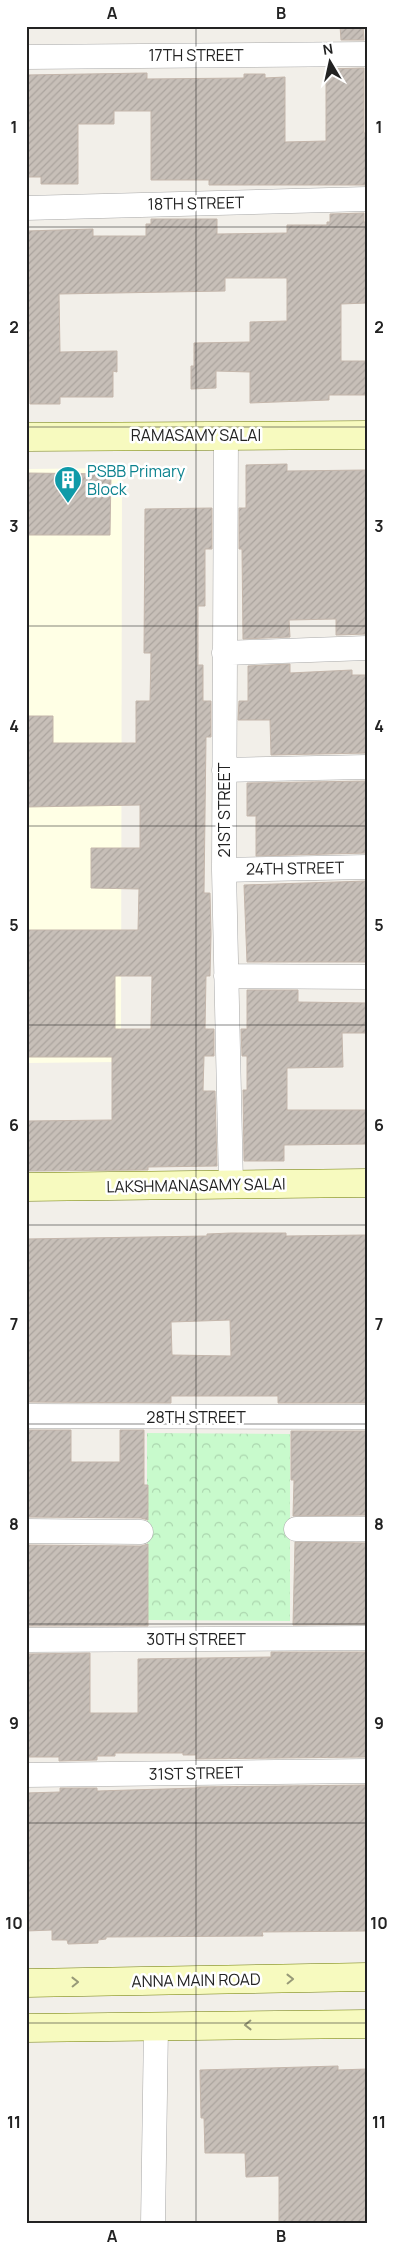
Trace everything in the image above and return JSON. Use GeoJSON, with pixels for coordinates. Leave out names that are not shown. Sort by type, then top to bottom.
{"type":"FeatureCollection","features":[{"type":"Feature","properties":{"kind":"street","name":"17TH STREET"},"geometry":{"type":"LineString","coordinates":[[26,57],[367,54]]}},
{"type":"Feature","properties":{"kind":"street","name":"18TH STREET"},"geometry":{"type":"LineString","coordinates":[[26,208],[367,199]]}},
{"type":"Feature","properties":{"kind":"street","name":"21ST STREET"},"geometry":{"type":"LineString","coordinates":[[226,435],[224,870],[232,1184]]}},
{"type":"Feature","properties":{"kind":"street","name":"RAMASAMY SALAI"},"geometry":{"type":"LineString","coordinates":[[26,437],[367,435]]}},
{"type":"Feature","properties":{"kind":"street"},"geometry":{"type":"LineString","coordinates":[[224,653],[367,648]]}},
{"type":"Feature","properties":{"kind":"street"},"geometry":{"type":"LineString","coordinates":[[224,770],[367,767]]}},
{"type":"Feature","properties":{"kind":"street","name":"24TH STREET"},"geometry":{"type":"LineString","coordinates":[[224,870],[367,867]]}},
{"type":"Feature","properties":{"kind":"street"},"geometry":{"type":"LineString","coordinates":[[226,976],[367,977]]}},
{"type":"Feature","properties":{"kind":"street","name":"LAKSHMANASAMY SALAI"},"geometry":{"type":"LineString","coordinates":[[26,1187],[367,1183]]}},
{"type":"Feature","properties":{"kind":"street","name":"28TH STREET"},"geometry":{"type":"LineString","coordinates":[[26,1416],[367,1418]]}},
{"type":"Feature","properties":{"kind":"street"},"geometry":{"type":"LineString","coordinates":[[296,1529],[367,1529]]}},
{"type":"Feature","properties":{"kind":"street"},"geometry":{"type":"LineString","coordinates":[[26,1531],[141,1532]]}},
{"type":"Feature","properties":{"kind":"street","name":"30TH STREET"},"geometry":{"type":"LineString","coordinates":[[26,1640],[367,1638]]}},
{"type":"Feature","properties":{"kind":"street","name":"31ST STREET"},"geometry":{"type":"LineString","coordinates":[[26,1774],[367,1771]]}},
{"type":"Feature","properties":{"kind":"street","name":"ANNA MAIN ROAD"},"geometry":{"type":"LineString","coordinates":[[26,1983],[367,1977]]}},
{"type":"Feature","properties":{"kind":"street"},"geometry":{"type":"LineString","coordinates":[[26,2028],[367,2024]]}},
{"type":"Feature","properties":{"kind":"street"},"geometry":{"type":"LineString","coordinates":[[153,2224],[156,2027]]}},
{"type":"Feature","properties":{"kind":"shaded area"},"geometry":{"type":"Polygon","coordinates":[[[122,468],[121,1062],[26,1063],[26,469],[122,468]]]}},
{"type":"Feature","properties":{"kind":"green space"},"geometry":{"type":"Polygon","coordinates":[[[147,1433],[290,1434],[290,1621],[147,1620],[147,1433]]]}},
{"type":"Feature","properties":{"kind":"building"},"geometry":{"type":"Polygon","coordinates":[[[340,26],[363,26],[364,40],[341,40],[340,26]]]}},
{"type":"Feature","properties":{"kind":"building"},"geometry":{"type":"Polygon","coordinates":[[[364,68],[364,133],[367,133],[367,183],[365,185],[209,185],[209,180],[151,180],[151,111],[114,111],[114,124],[78,124],[78,184],[41,184],[41,177],[26,177],[26,75],[147,73],[147,79],[244,78],[244,74],[265,74],[265,78],[285,77],[285,142],[326,141],[326,69],[364,68]]]}},
{"type":"Feature","properties":{"kind":"building"},"geometry":{"type":"Polygon","coordinates":[[[364,213],[364,222],[367,222],[367,303],[341,304],[341,361],[367,361],[367,395],[329,395],[329,400],[250,403],[250,372],[216,371],[216,388],[191,389],[194,343],[250,342],[250,322],[287,321],[287,278],[225,278],[225,291],[59,294],[60,352],[117,351],[117,372],[113,371],[113,397],[60,397],[60,404],[30,404],[26,231],[93,229],[93,236],[146,236],[146,224],[151,224],[151,219],[217,219],[217,234],[287,233],[287,225],[327,225],[327,222],[330,222],[330,214],[364,213]]]}},
{"type":"Feature","properties":{"kind":"building"},"geometry":{"type":"Polygon","coordinates":[[[287,464],[287,471],[367,470],[367,634],[336,635],[336,619],[289,620],[290,637],[243,639],[242,549],[239,549],[239,508],[246,508],[246,465],[287,464]]]}},
{"type":"Feature","properties":{"kind":"building","name":"PSBB Primary Block"},"geometry":{"type":"Polygon","coordinates":[[[26,473],[111,474],[110,535],[26,535],[26,473]]]}},
{"type":"Feature","properties":{"kind":"building"},"geometry":{"type":"Polygon","coordinates":[[[212,508],[212,549],[205,549],[205,606],[198,606],[198,665],[203,665],[203,701],[211,701],[211,737],[206,737],[204,893],[210,893],[211,934],[210,976],[206,976],[205,1029],[214,1029],[214,1056],[204,1056],[203,1091],[215,1091],[217,1166],[148,1167],[148,1170],[26,1171],[26,1121],[112,1120],[112,1057],[26,1057],[26,930],[138,930],[139,889],[91,888],[91,848],[140,848],[140,805],[26,807],[26,716],[53,716],[53,743],[136,743],[136,701],[150,701],[151,653],[144,653],[145,509],[212,508]],[[115,976],[115,1029],[151,1029],[152,976],[115,976]]]}},
{"type":"Feature","properties":{"kind":"building"},"geometry":{"type":"Polygon","coordinates":[[[290,664],[290,673],[352,670],[352,675],[367,675],[367,753],[271,755],[270,720],[238,720],[239,701],[248,701],[248,666],[290,664]]]}},
{"type":"Feature","properties":{"kind":"building"},"geometry":{"type":"Polygon","coordinates":[[[367,781],[367,853],[256,856],[256,816],[247,816],[247,783],[367,781]]]}},
{"type":"Feature","properties":{"kind":"building"},"geometry":{"type":"Polygon","coordinates":[[[367,881],[367,962],[247,962],[244,885],[367,881]]]}},
{"type":"Feature","properties":{"kind":"building"},"geometry":{"type":"Polygon","coordinates":[[[247,990],[298,990],[298,1002],[367,1003],[367,1033],[342,1033],[343,1067],[287,1068],[287,1110],[367,1110],[367,1144],[284,1145],[284,1161],[244,1161],[243,1090],[247,1090],[247,1056],[242,1056],[241,1029],[247,1029],[247,990]]]}},
{"type":"Feature","properties":{"kind":"building"},"geometry":{"type":"Polygon","coordinates":[[[286,1233],[286,1236],[367,1235],[367,1403],[278,1403],[278,1396],[171,1396],[171,1403],[26,1402],[26,1239],[207,1236],[207,1234],[286,1233]],[[230,1320],[171,1322],[172,1355],[231,1356],[230,1320]]]}},
{"type":"Feature","properties":{"kind":"building"},"geometry":{"type":"Polygon","coordinates":[[[26,1430],[71,1430],[71,1462],[120,1462],[120,1430],[144,1430],[144,1485],[148,1485],[148,1520],[141,1518],[26,1517],[26,1430]]]}},
{"type":"Feature","properties":{"kind":"building"},"geometry":{"type":"Polygon","coordinates":[[[291,1431],[367,1431],[367,1515],[293,1516],[294,1480],[291,1480],[291,1431]]]}},
{"type":"Feature","properties":{"kind":"building"},"geometry":{"type":"Polygon","coordinates":[[[295,1542],[367,1543],[367,1624],[293,1625],[295,1542]]]}},
{"type":"Feature","properties":{"kind":"building"},"geometry":{"type":"Polygon","coordinates":[[[148,1544],[148,1626],[27,1626],[26,1545],[141,1546],[148,1544]]]}},
{"type":"Feature","properties":{"kind":"building"},"geometry":{"type":"Polygon","coordinates":[[[271,1652],[367,1652],[366,1757],[196,1759],[196,1755],[183,1755],[183,1753],[115,1753],[115,1756],[97,1756],[97,1760],[59,1761],[59,1757],[26,1757],[27,1654],[90,1653],[90,1713],[138,1713],[138,1659],[271,1657],[271,1652]]]}},
{"type":"Feature","properties":{"kind":"building"},"geometry":{"type":"Polygon","coordinates":[[[367,1785],[367,1931],[262,1932],[263,1936],[106,1937],[106,1939],[98,1940],[98,1943],[68,1944],[67,1940],[52,1940],[52,1930],[26,1931],[26,1793],[60,1792],[60,1788],[97,1788],[97,1791],[197,1787],[367,1785]]]}},
{"type":"Feature","properties":{"kind":"building"},"geometry":{"type":"Polygon","coordinates":[[[338,2066],[338,2070],[367,2069],[367,2224],[279,2224],[279,2176],[246,2177],[245,2153],[205,2153],[204,2118],[201,2118],[200,2070],[338,2066]]]}},
{"type":"Feature","properties":{"kind":"place","name":"PSBB Primary Block"},"geometry":{"type":"Point","coordinates":[68,504]}}]}
